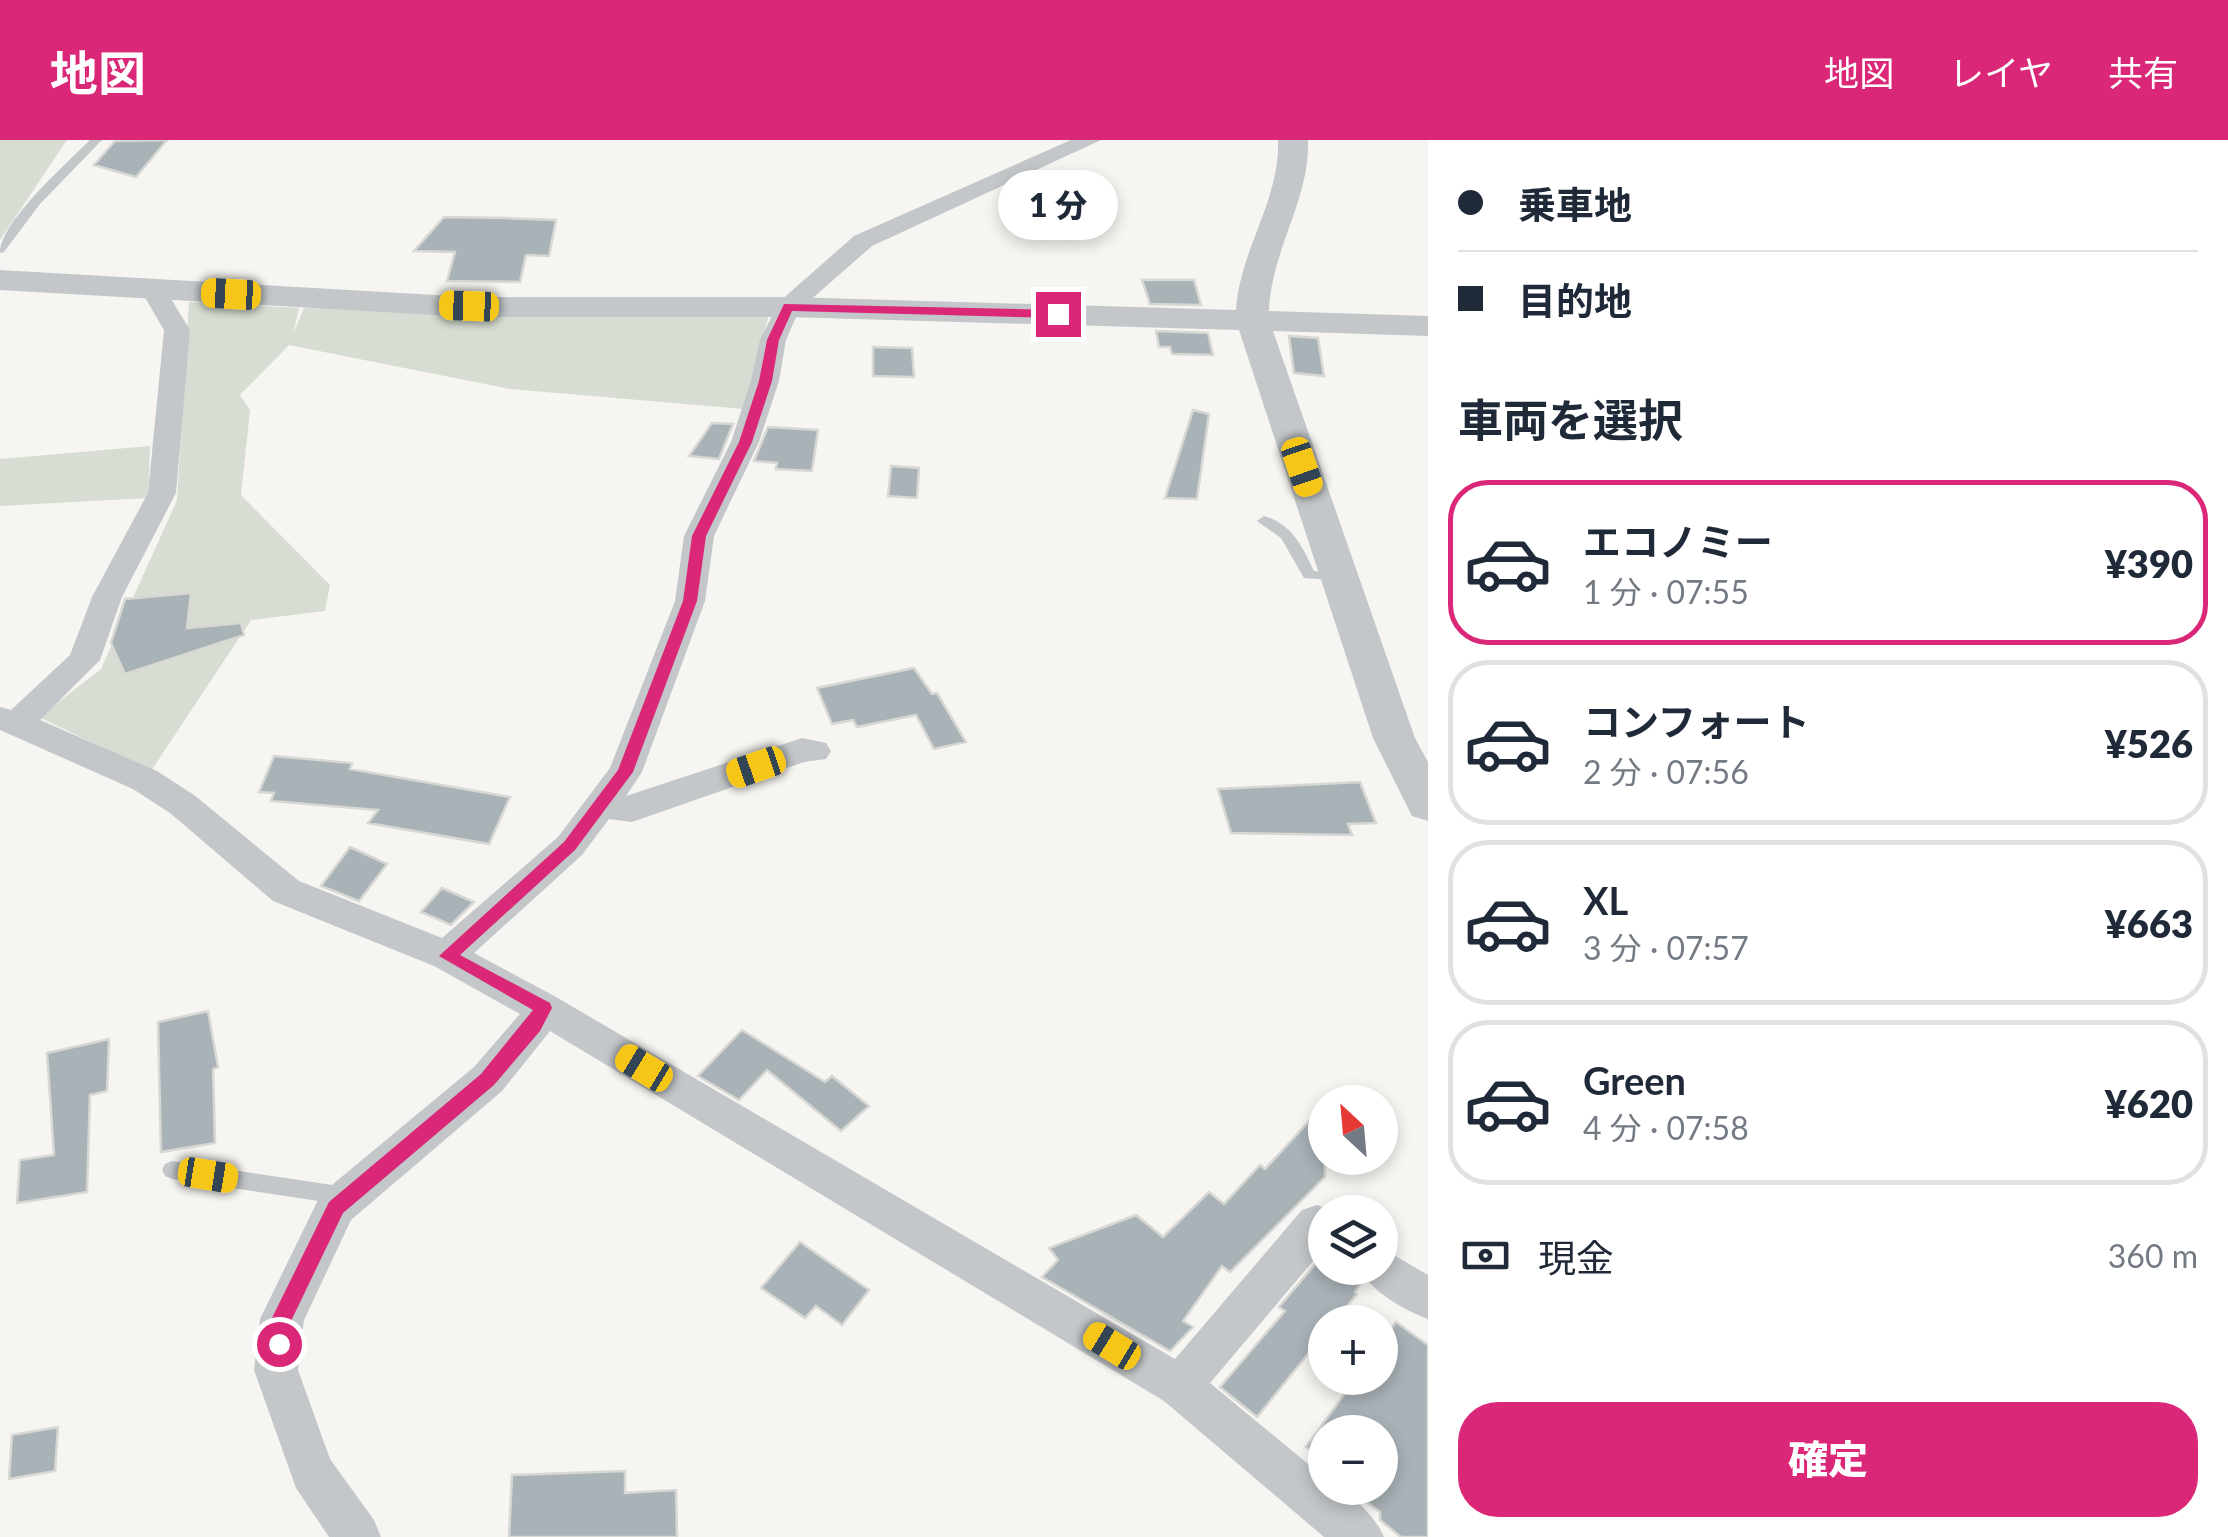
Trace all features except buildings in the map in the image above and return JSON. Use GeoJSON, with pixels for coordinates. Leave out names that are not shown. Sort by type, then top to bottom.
{"type":"FeatureCollection","features":[{"type":"Feature","properties":{"kind":"street"},"geometry":{"type":"LineString","coordinates":[[448,956],[570,846],[625,772],[690,601],[699,536],[745,442],[765,381],[773,340],[788,307],[863,240],[1090,140]]}},
{"type":"Feature","properties":{"kind":"street"},"geometry":{"type":"LineString","coordinates":[[1293,140],[1296,166],[1287,201],[1257,269],[1252,319],[1394,738],[1428,805]]}},
{"type":"Feature","properties":{"kind":"street"},"geometry":{"type":"LineString","coordinates":[[0,280],[469,306],[788,307],[1428,326]]}},
{"type":"Feature","properties":{"kind":"street"},"geometry":{"type":"LineString","coordinates":[[152,289],[177,330],[162,492],[142,537],[106,596],[84,660],[9,720],[157,788],[182,804],[286,891],[448,956],[544,1008],[1180,1386],[1360,1537]]}},
{"type":"Feature","properties":{"kind":"street"},"geometry":{"type":"LineString","coordinates":[[600,805],[632,809],[802,750],[814,751]]}},
{"type":"Feature","properties":{"kind":"street"},"geometry":{"type":"LineString","coordinates":[[357,1537],[312,1472],[276,1370],[282,1318],[336,1208],[488,1079],[534,1026],[544,1008]]}},
{"type":"Feature","properties":{"kind":"street"},"geometry":{"type":"LineString","coordinates":[[1180,1386],[1308,1235]]}},
{"type":"Feature","properties":{"kind":"street"},"geometry":{"type":"LineString","coordinates":[[1398,1278],[1428,1299]]}},
{"type":"Feature","properties":{"kind":"lane"},"geometry":{"type":"LineString","coordinates":[[0,250],[36,201],[96,140]]}},
{"type":"Feature","properties":{"kind":"lane"},"geometry":{"type":"LineString","coordinates":[[1264,521],[1275,523],[1290,538],[1309,575],[1340,578]]}},
{"type":"Feature","properties":{"kind":"lane"},"geometry":{"type":"LineString","coordinates":[[172,1170],[349,1197]]}},
{"type":"Feature","properties":{"kind":"shaded area"},"geometry":{"type":"Polygon","coordinates":[[[0,140],[67,140],[0,240],[0,140]]]}},
{"type":"Feature","properties":{"kind":"shaded area"},"geometry":{"type":"Polygon","coordinates":[[[189,302],[299,308],[293,334],[304,308],[770,311],[744,409],[510,389],[289,345],[240,395],[250,410],[241,495],[330,585],[325,611],[251,620],[151,771],[39,717],[101,669],[177,500],[189,302]]]}},
{"type":"Feature","properties":{"kind":"shaded area"},"geometry":{"type":"Polygon","coordinates":[[[150,446],[148,498],[0,506],[0,459],[150,446]]]}},
{"type":"Feature","properties":{"kind":"route"},"geometry":{"type":"LineString","coordinates":[[279,1344],[282,1318],[336,1208],[488,1079],[534,1026],[544,1008],[448,956],[570,846],[625,772],[690,601],[699,536],[745,442],[765,381],[773,340],[788,307],[1058,314]]}}]}
